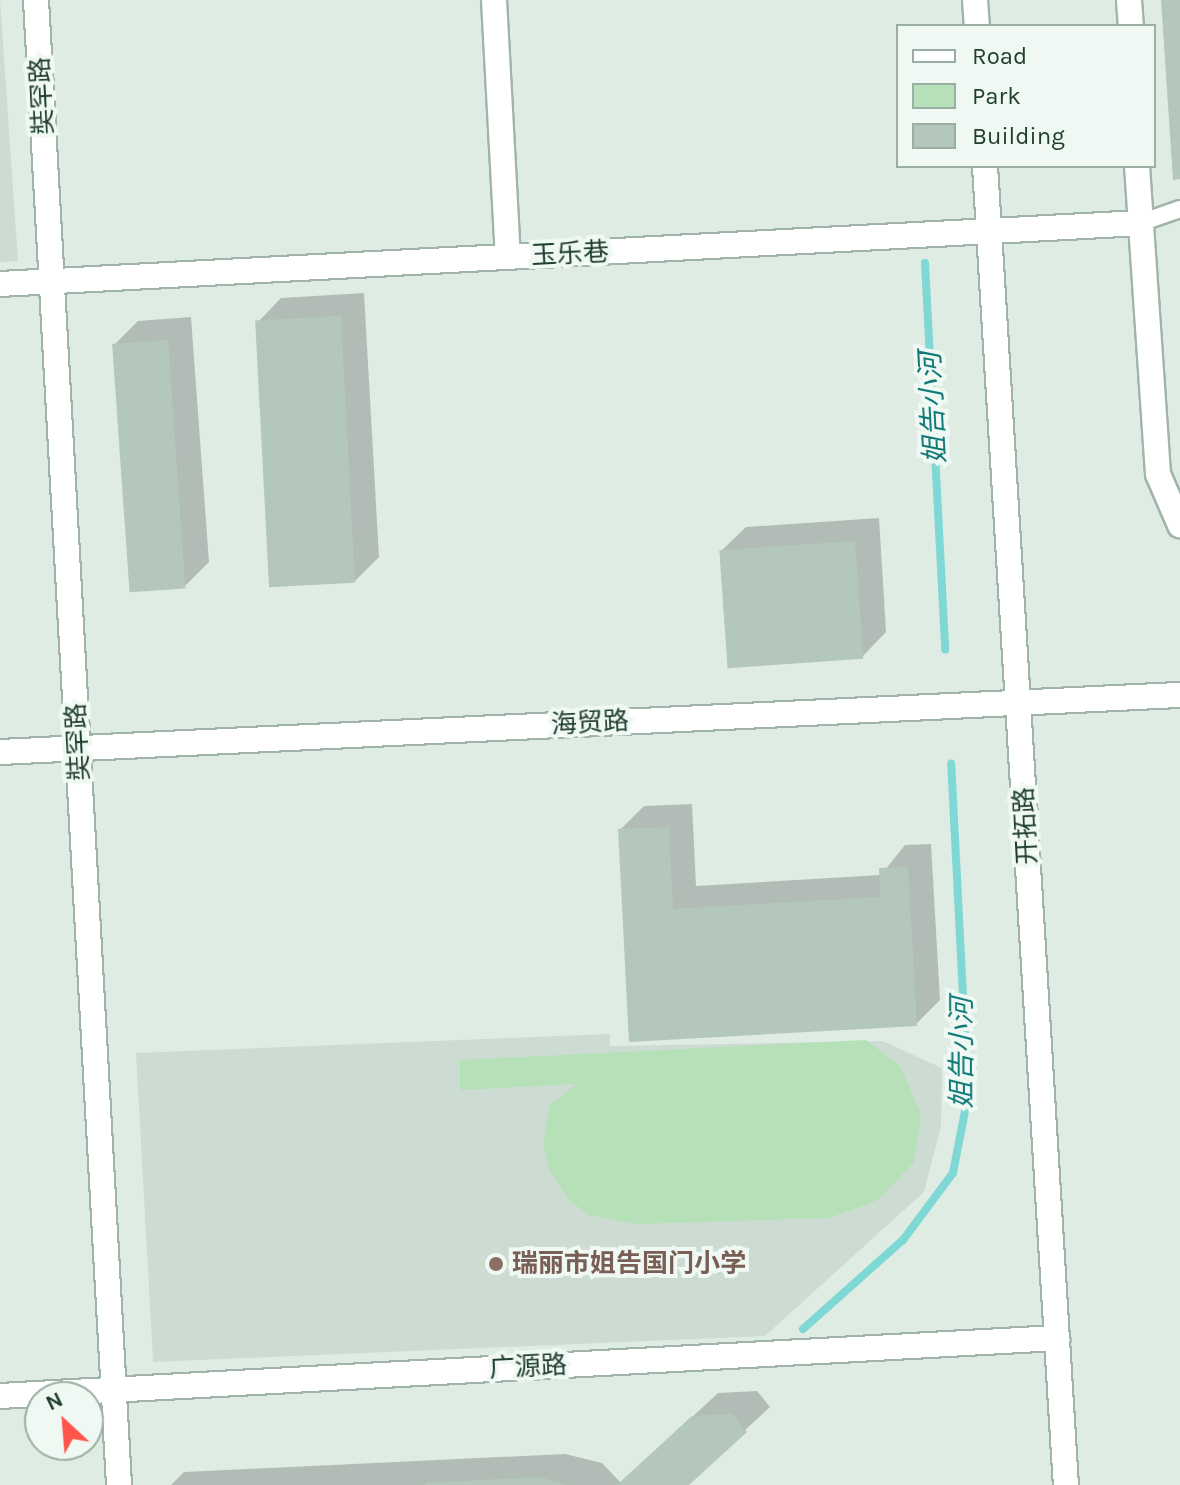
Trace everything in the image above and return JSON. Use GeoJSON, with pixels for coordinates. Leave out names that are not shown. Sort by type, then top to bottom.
{"type":"FeatureCollection","features":[{"type":"Feature","properties":{"kind":"street","name":"奘罕路"},"geometry":{"type":"LineString","coordinates":[[36,0],[119,1485]]}},
{"type":"Feature","properties":{"kind":"street"},"geometry":{"type":"LineString","coordinates":[[494,0],[508,257]]}},
{"type":"Feature","properties":{"kind":"street"},"geometry":{"type":"LineString","coordinates":[[975,0],[977,24]]}},
{"type":"Feature","properties":{"kind":"street"},"geometry":{"type":"LineString","coordinates":[[1129,0],[1131,24]]}},
{"type":"Feature","properties":{"kind":"street","name":"开拓路"},"geometry":{"type":"LineString","coordinates":[[985,168],[1066,1485]]}},
{"type":"Feature","properties":{"kind":"street"},"geometry":{"type":"LineString","coordinates":[[1137,168],[1158,474],[1180,525]]}},
{"type":"Feature","properties":{"kind":"street","name":"玉乐巷"},"geometry":{"type":"LineString","coordinates":[[0,284],[1140,223]]}},
{"type":"Feature","properties":{"kind":"street","name":"海贸路"},"geometry":{"type":"LineString","coordinates":[[0,752],[1180,695]]}},
{"type":"Feature","properties":{"kind":"street","name":"广源路"},"geometry":{"type":"LineString","coordinates":[[0,1396],[1057,1338]]}},
{"type":"Feature","properties":{"kind":"lane"},"geometry":{"type":"LineString","coordinates":[[1140,223],[1180,209]]}},
{"type":"Feature","properties":{"kind":"shaded area"},"geometry":{"type":"Polygon","coordinates":[[[0,0],[18,261],[0,262],[0,0]]]}},
{"type":"Feature","properties":{"kind":"shaded area","name":"瑞丽市姐告国门小学"},"geometry":{"type":"Polygon","coordinates":[[[610,1034],[610,1046],[883,1041],[942,1068],[941,1126],[924,1192],[765,1336],[153,1362],[136,1053],[610,1034]]]}},
{"type":"Feature","properties":{"kind":"green space"},"geometry":{"type":"Polygon","coordinates":[[[866,1040],[901,1067],[921,1115],[914,1162],[878,1200],[829,1218],[637,1224],[589,1215],[569,1200],[550,1171],[543,1145],[549,1106],[576,1084],[460,1090],[460,1060],[866,1040]]]}},
{"type":"Feature","properties":{"kind":"building"},"geometry":{"type":"Polygon","coordinates":[[[1161,0],[1180,0],[1180,179],[1173,180],[1161,0]]]}},
{"type":"Feature","properties":{"kind":"building"},"geometry":{"type":"Polygon","coordinates":[[[341,316],[355,583],[269,587],[255,321],[341,316]]]}},
{"type":"Feature","properties":{"kind":"building"},"geometry":{"type":"Polygon","coordinates":[[[168,340],[185,588],[130,592],[112,344],[168,340]]]}},
{"type":"Feature","properties":{"kind":"building"},"geometry":{"type":"Polygon","coordinates":[[[855,541],[863,659],[728,668],[719,550],[855,541]]]}},
{"type":"Feature","properties":{"kind":"building"},"geometry":{"type":"Polygon","coordinates":[[[669,827],[673,909],[880,897],[879,868],[908,867],[917,1026],[629,1042],[618,829],[669,827]]]}},
{"type":"Feature","properties":{"kind":"building"},"geometry":{"type":"Polygon","coordinates":[[[732,1414],[747,1432],[689,1485],[617,1485],[692,1416],[732,1414]]]}},
{"type":"Feature","properties":{"kind":"building"},"geometry":{"type":"Polygon","coordinates":[[[540,1477],[567,1485],[425,1485],[425,1483],[540,1477]]]}},
{"type":"Feature","properties":{"kind":"waterway","name":"姐告小河"},"geometry":{"type":"LineString","coordinates":[[925,263],[945,649]]}},
{"type":"Feature","properties":{"kind":"waterway","name":"姐告小河"},"geometry":{"type":"LineString","coordinates":[[803,1329],[903,1240],[953,1173],[968,1095],[951,763]]}},
{"type":"Feature","properties":{"kind":"place","name":"瑞丽市姐告国门小学"},"geometry":{"type":"Point","coordinates":[496,1264]}}]}
